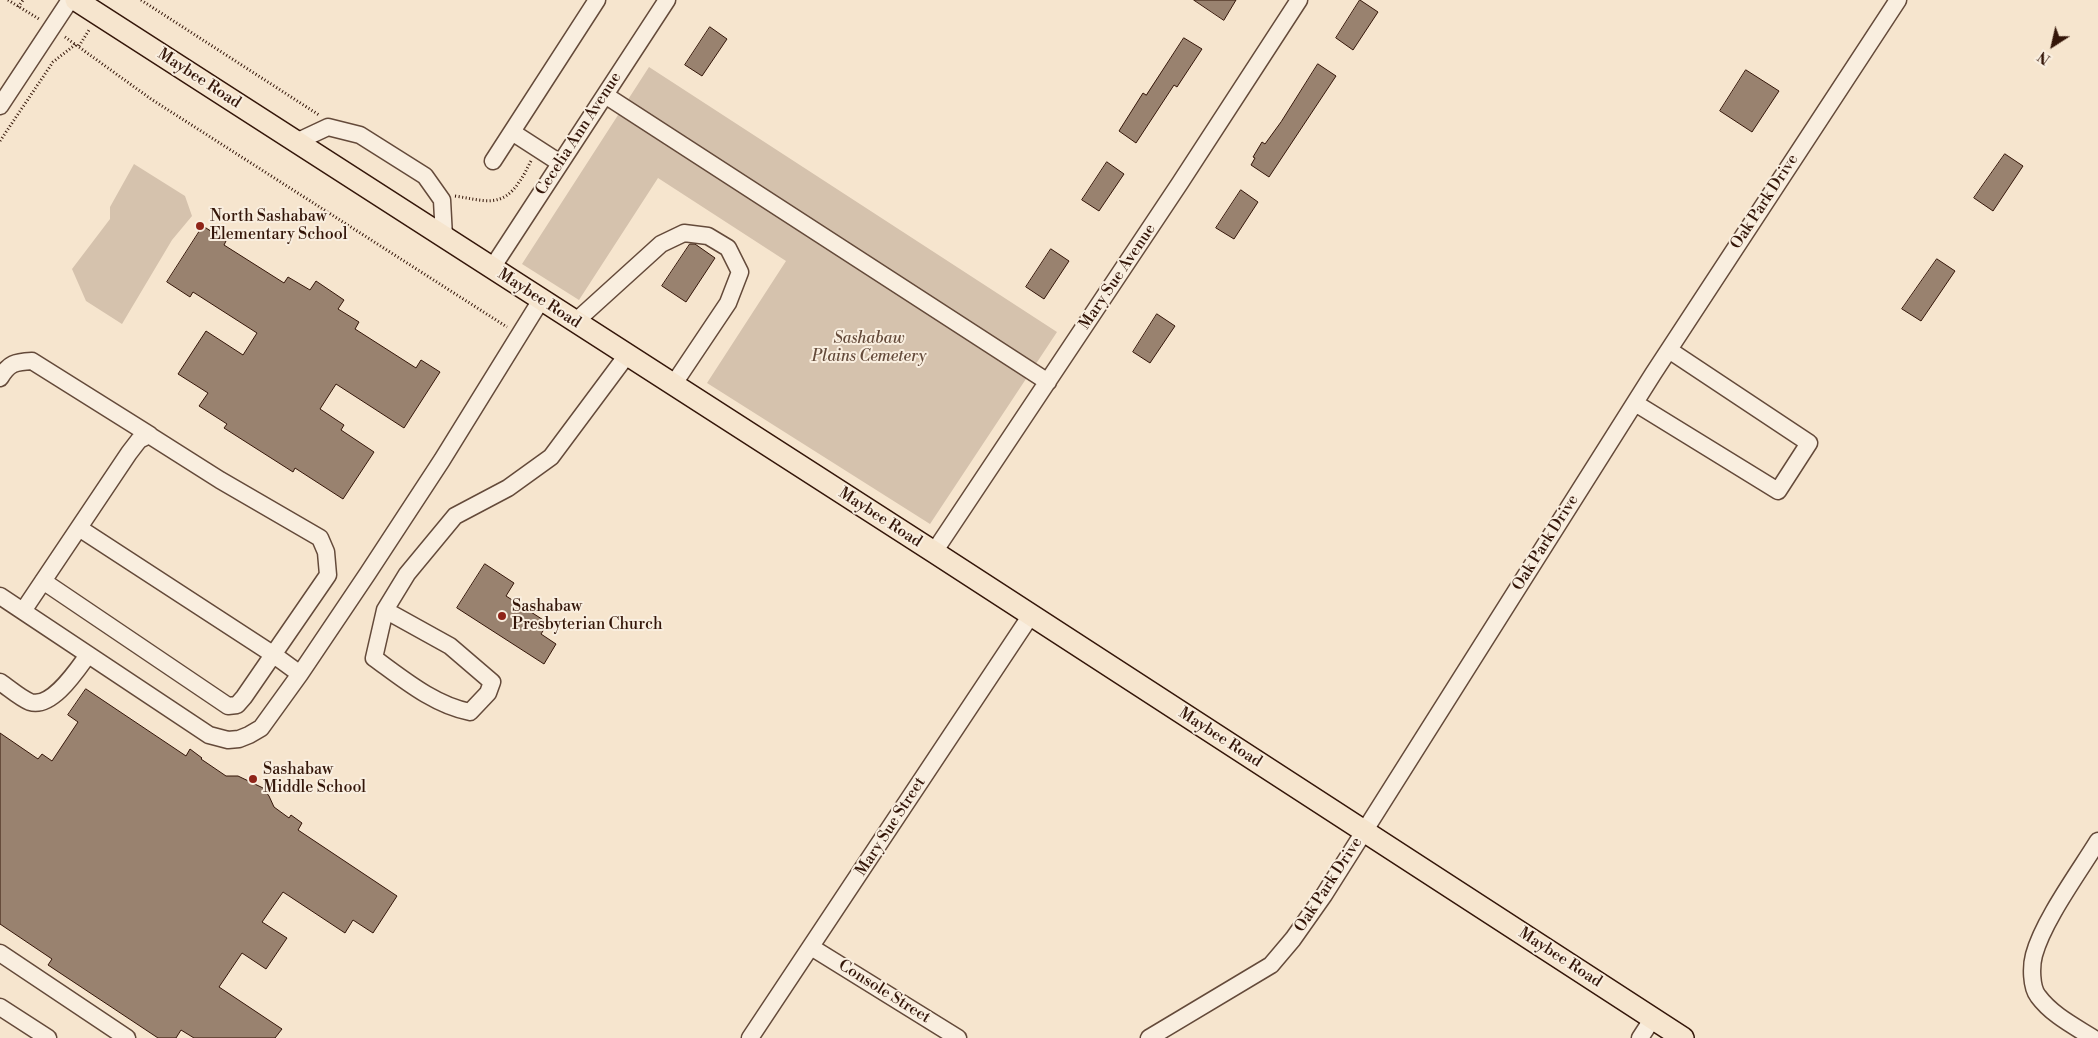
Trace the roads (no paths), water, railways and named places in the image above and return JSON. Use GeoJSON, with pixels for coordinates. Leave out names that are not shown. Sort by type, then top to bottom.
{"type":"FeatureCollection","features":[{"type":"Feature","properties":{"kind":"main road","name":"Maybee Road"},"geometry":{"type":"LineString","coordinates":[[76,0],[934,552],[1682,1038]]}},
{"type":"Feature","properties":{"kind":"street"},"geometry":{"type":"LineString","coordinates":[[0,106],[70,0]]}},
{"type":"Feature","properties":{"kind":"street"},"geometry":{"type":"LineString","coordinates":[[493,161],[597,0]]}},
{"type":"Feature","properties":{"kind":"street","name":"Cecelia Ann Avenue"},"geometry":{"type":"LineString","coordinates":[[492,268],[666,0]]}},
{"type":"Feature","properties":{"kind":"street","name":"Mary Sue Avenue"},"geometry":{"type":"LineString","coordinates":[[934,552],[1180,183],[1299,0]]}},
{"type":"Feature","properties":{"kind":"street","name":"Oak Park Drive"},"geometry":{"type":"LineString","coordinates":[[1149,1038],[1271,965],[1293,939],[1364,831],[1669,350],[1898,0]]}},
{"type":"Feature","properties":{"kind":"street"},"geometry":{"type":"LineString","coordinates":[[605,95],[1048,382]]}},
{"type":"Feature","properties":{"kind":"street"},"geometry":{"type":"LineString","coordinates":[[296,142],[328,127],[360,135],[425,176],[442,200],[444,237]]}},
{"type":"Feature","properties":{"kind":"street"},"geometry":{"type":"LineString","coordinates":[[512,132],[560,163]]}},
{"type":"Feature","properties":{"kind":"street"},"geometry":{"type":"LineString","coordinates":[[574,322],[661,244],[684,233],[708,236],[728,248],[740,272],[728,303],[672,384]]}},
{"type":"Feature","properties":{"kind":"street"},"geometry":{"type":"LineString","coordinates":[[0,596],[209,735],[228,740],[250,735],[261,728],[300,674],[442,460],[541,300]]}},
{"type":"Feature","properties":{"kind":"street"},"geometry":{"type":"LineString","coordinates":[[1635,403],[1778,491],[1809,443],[1669,350]]}},
{"type":"Feature","properties":{"kind":"street"},"geometry":{"type":"LineString","coordinates":[[385,610],[450,646],[492,682],[488,693],[470,712],[456,709],[418,689],[374,658],[385,610],[407,574],[455,516],[508,488],[551,457],[626,355]]}},
{"type":"Feature","properties":{"kind":"street"},"geometry":{"type":"LineString","coordinates":[[0,378],[4,371],[15,362],[32,361],[220,480],[320,538],[326,552],[328,575],[237,705],[228,706],[43,582]]}},
{"type":"Feature","properties":{"kind":"street"},"geometry":{"type":"LineString","coordinates":[[23,612],[138,440],[150,436]]}},
{"type":"Feature","properties":{"kind":"street"},"geometry":{"type":"LineString","coordinates":[[79,528],[274,654],[300,674]]}},
{"type":"Feature","properties":{"kind":"street","name":"Mary Sue Street"},"geometry":{"type":"LineString","coordinates":[[750,1038],[1031,615]]}},
{"type":"Feature","properties":{"kind":"street"},"geometry":{"type":"LineString","coordinates":[[0,682],[30,702],[46,701],[67,684],[88,655]]}},
{"type":"Feature","properties":{"kind":"street"},"geometry":{"type":"LineString","coordinates":[[2093,1038],[2057,1015],[2037,995],[2032,978],[2034,955],[2048,923],[2098,841]]}},
{"type":"Feature","properties":{"kind":"street","name":"Console Street"},"geometry":{"type":"LineString","coordinates":[[811,947],[958,1038]]}},
{"type":"Feature","properties":{"kind":"street"},"geometry":{"type":"LineString","coordinates":[[0,953],[127,1038]]}},
{"type":"Feature","properties":{"kind":"street"},"geometry":{"type":"LineString","coordinates":[[0,1006],[48,1038]]}},
{"type":"Feature","properties":{"kind":"street"},"geometry":{"type":"LineString","coordinates":[[1640,1038],[1652,1018]]}},
{"type":"Feature","properties":{"kind":"place","name":"North Sashabaw Elementary School"},"geometry":{"type":"Point","coordinates":[200,226]}},
{"type":"Feature","properties":{"kind":"place","name":"Sashabaw Presbyterian Church"},"geometry":{"type":"Point","coordinates":[502,616]}},
{"type":"Feature","properties":{"kind":"place","name":"Sashabaw Middle School"},"geometry":{"type":"Point","coordinates":[253,779]}},
{"type":"Feature","properties":{"kind":"park label","name":"Sashabaw Plains Cemetery"},"geometry":{"type":"Point","coordinates":[869,348]}}]}
